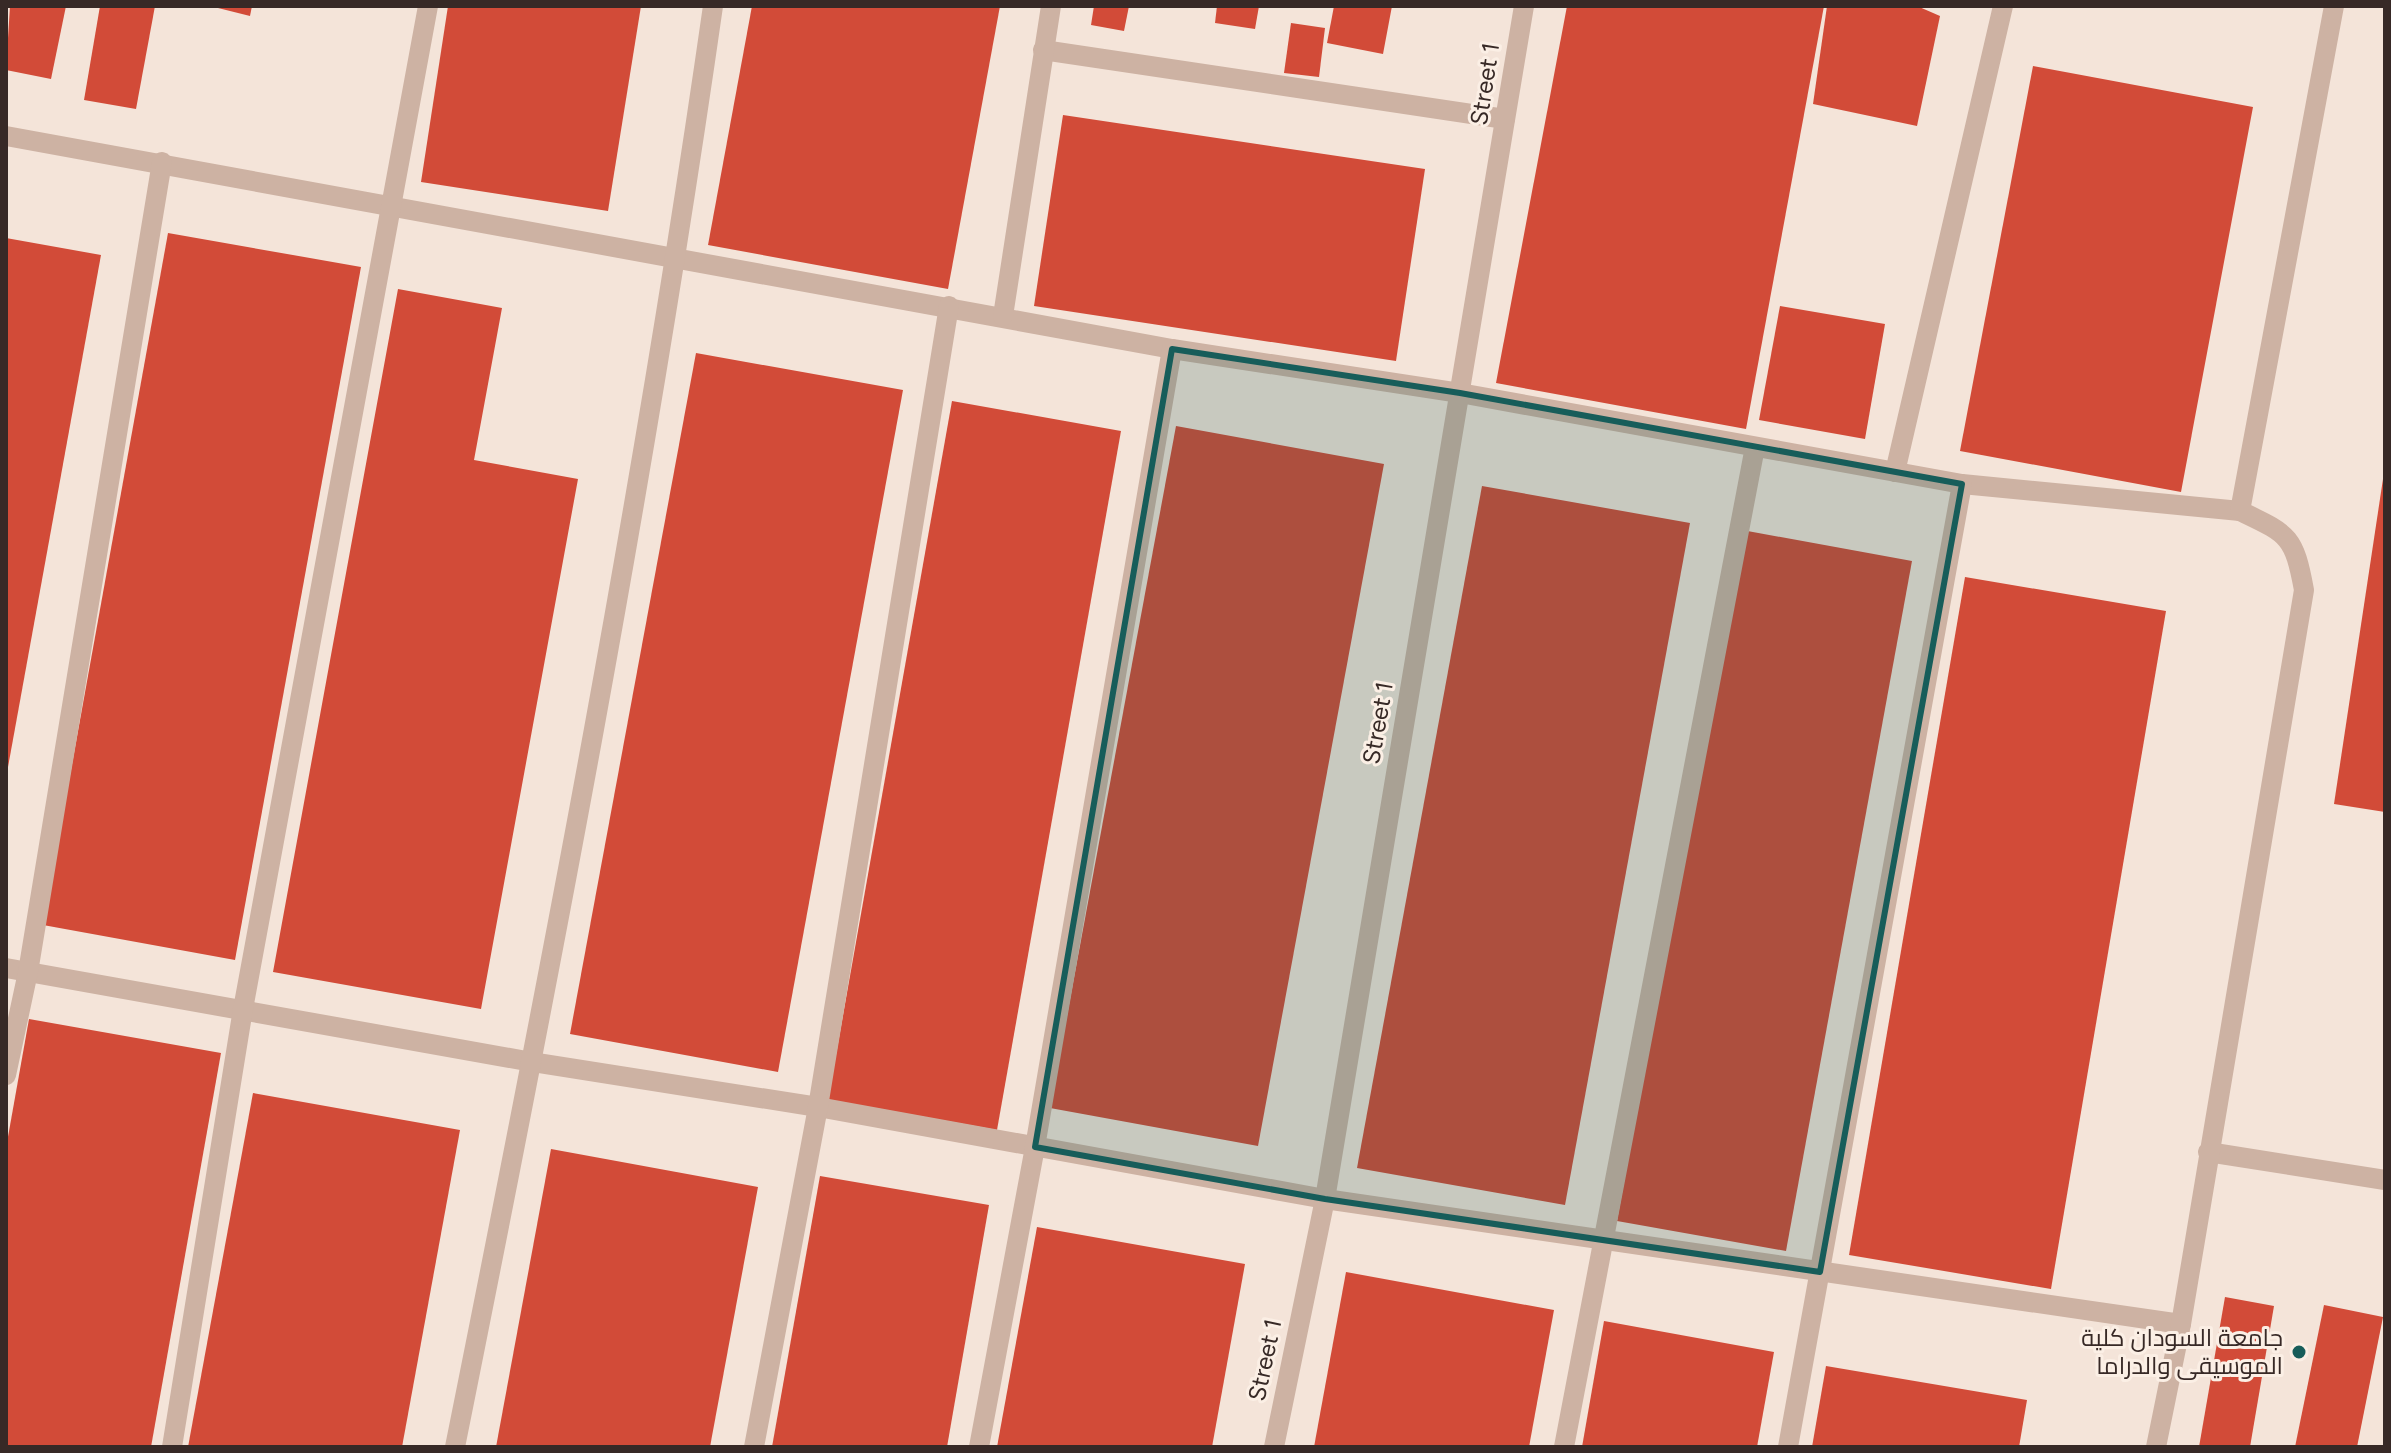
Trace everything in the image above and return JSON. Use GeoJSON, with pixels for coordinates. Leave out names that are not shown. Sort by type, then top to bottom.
{"type":"FeatureCollection","features":[{"type":"Feature","properties":{"kind":"street"},"geometry":{"type":"LineString","coordinates":[[172,1447],[243,1009],[428,6]]}},
{"type":"Feature","properties":{"kind":"street"},"geometry":{"type":"LineString","coordinates":[[455,1447],[532,1062],[677,258],[713,6]]}},
{"type":"Feature","properties":{"kind":"street"},"geometry":{"type":"LineString","coordinates":[[1003,316],[1051,6]]}},
{"type":"Feature","properties":{"kind":"street","name":"Street 1"},"geometry":{"type":"LineString","coordinates":[[1274,1447],[1325,1199],[1524,6]]}},
{"type":"Feature","properties":{"kind":"street"},"geometry":{"type":"LineString","coordinates":[[1895,472],[2003,6]]}},
{"type":"Feature","properties":{"kind":"street"},"geometry":{"type":"LineString","coordinates":[[2240,511],[2334,6]]}},
{"type":"Feature","properties":{"kind":"street"},"geometry":{"type":"LineString","coordinates":[[1043,50],[1505,119]]}},
{"type":"Feature","properties":{"kind":"street"},"geometry":{"type":"LineString","coordinates":[[6,136],[162,162],[1172,349],[1460,393],[1962,484],[2240,511],[2284,532],[2298,558],[2304,590],[2181,1324],[2156,1447]]}},
{"type":"Feature","properties":{"kind":"street"},"geometry":{"type":"LineString","coordinates":[[6,1075],[28,972],[162,162]]}},
{"type":"Feature","properties":{"kind":"street"},"geometry":{"type":"LineString","coordinates":[[754,1447],[818,1107],[949,306]]}},
{"type":"Feature","properties":{"kind":"street"},"geometry":{"type":"LineString","coordinates":[[979,1447],[1035,1147],[1172,349]]}},
{"type":"Feature","properties":{"kind":"street"},"geometry":{"type":"LineString","coordinates":[[1564,1447],[1755,447]]}},
{"type":"Feature","properties":{"kind":"street"},"geometry":{"type":"LineString","coordinates":[[1788,1447],[1962,484]]}},
{"type":"Feature","properties":{"kind":"street"},"geometry":{"type":"LineString","coordinates":[[6,968],[532,1062],[818,1107],[1325,1199],[2181,1324]]}},
{"type":"Feature","properties":{"kind":"street"},"geometry":{"type":"LineString","coordinates":[[2208,1152],[2385,1180]]}},
{"type":"Feature","properties":{"kind":"highlighted area"},"geometry":{"type":"Polygon","coordinates":[[[1172,349],[1460,393],[1962,484],[1820,1272],[1325,1199],[1035,1147],[1172,349]]]}},
{"type":"Feature","properties":{"kind":"building"},"geometry":{"type":"Polygon","coordinates":[[[10,6],[66,6],[51,79],[6,70],[10,6]]]}},
{"type":"Feature","properties":{"kind":"building"},"geometry":{"type":"Polygon","coordinates":[[[100,6],[155,6],[136,109],[84,100],[100,6]]]}},
{"type":"Feature","properties":{"kind":"building"},"geometry":{"type":"Polygon","coordinates":[[[210,6],[252,6],[250,16],[210,6]]]}},
{"type":"Feature","properties":{"kind":"building"},"geometry":{"type":"Polygon","coordinates":[[[448,6],[641,6],[608,211],[421,182],[448,6]]]}},
{"type":"Feature","properties":{"kind":"building"},"geometry":{"type":"Polygon","coordinates":[[[752,6],[1000,6],[948,289],[708,245],[752,6]]]}},
{"type":"Feature","properties":{"kind":"building"},"geometry":{"type":"Polygon","coordinates":[[[1094,6],[1129,6],[1124,31],[1091,25],[1094,6]]]}},
{"type":"Feature","properties":{"kind":"building"},"geometry":{"type":"Polygon","coordinates":[[[1217,6],[1259,6],[1255,29],[1215,23],[1217,6]]]}},
{"type":"Feature","properties":{"kind":"building"},"geometry":{"type":"Polygon","coordinates":[[[1334,6],[1392,6],[1383,54],[1327,43],[1334,6]]]}},
{"type":"Feature","properties":{"kind":"building"},"geometry":{"type":"Polygon","coordinates":[[[1567,6],[1824,6],[1746,429],[1496,383],[1567,6]]]}},
{"type":"Feature","properties":{"kind":"building"},"geometry":{"type":"Polygon","coordinates":[[[1827,6],[1917,6],[1940,16],[1917,126],[1813,104],[1827,6]]]}},
{"type":"Feature","properties":{"kind":"building"},"geometry":{"type":"Polygon","coordinates":[[[1291,23],[1325,28],[1319,77],[1284,73],[1291,23]]]}},
{"type":"Feature","properties":{"kind":"building"},"geometry":{"type":"Polygon","coordinates":[[[2033,66],[2253,107],[2181,492],[1960,451],[2033,66]]]}},
{"type":"Feature","properties":{"kind":"building"},"geometry":{"type":"Polygon","coordinates":[[[1063,115],[1425,169],[1396,361],[1034,306],[1063,115]]]}},
{"type":"Feature","properties":{"kind":"building"},"geometry":{"type":"Polygon","coordinates":[[[168,233],[361,267],[235,960],[43,925],[168,233]]]}},
{"type":"Feature","properties":{"kind":"building"},"geometry":{"type":"Polygon","coordinates":[[[6,238],[101,255],[8,767],[6,767],[6,238]]]}},
{"type":"Feature","properties":{"kind":"building"},"geometry":{"type":"Polygon","coordinates":[[[398,289],[502,308],[474,460],[578,479],[481,1009],[273,972],[398,289]]]}},
{"type":"Feature","properties":{"kind":"building"},"geometry":{"type":"Polygon","coordinates":[[[1780,306],[1885,324],[1865,439],[1759,420],[1780,306]]]}},
{"type":"Feature","properties":{"kind":"building"},"geometry":{"type":"Polygon","coordinates":[[[696,353],[903,390],[778,1072],[570,1034],[696,353]]]}},
{"type":"Feature","properties":{"kind":"building"},"geometry":{"type":"Polygon","coordinates":[[[952,401],[1121,431],[997,1130],[828,1100],[952,401]]]}},
{"type":"Feature","properties":{"kind":"building"},"geometry":{"type":"Polygon","coordinates":[[[1176,426],[1384,464],[1258,1146],[1050,1108],[1176,426]]]}},
{"type":"Feature","properties":{"kind":"building"},"geometry":{"type":"Polygon","coordinates":[[[2385,479],[2385,812],[2334,804],[2385,479]]]}},
{"type":"Feature","properties":{"kind":"building"},"geometry":{"type":"Polygon","coordinates":[[[1482,486],[1690,523],[1565,1205],[1357,1168],[1482,486]]]}},
{"type":"Feature","properties":{"kind":"building"},"geometry":{"type":"Polygon","coordinates":[[[1742,530],[1912,561],[1786,1251],[1617,1221],[1742,530]]]}},
{"type":"Feature","properties":{"kind":"building"},"geometry":{"type":"Polygon","coordinates":[[[1965,577],[2166,611],[2051,1289],[1849,1255],[1965,577]]]}},
{"type":"Feature","properties":{"kind":"building"},"geometry":{"type":"Polygon","coordinates":[[[29,1019],[221,1053],[151,1447],[6,1447],[6,1148],[29,1019]]]}},
{"type":"Feature","properties":{"kind":"building"},"geometry":{"type":"Polygon","coordinates":[[[253,1093],[460,1130],[402,1447],[188,1447],[253,1093]]]}},
{"type":"Feature","properties":{"kind":"building"},"geometry":{"type":"Polygon","coordinates":[[[551,1149],[758,1187],[710,1447],[496,1447],[551,1149]]]}},
{"type":"Feature","properties":{"kind":"building"},"geometry":{"type":"Polygon","coordinates":[[[820,1176],[989,1205],[947,1447],[772,1447],[820,1176]]]}},
{"type":"Feature","properties":{"kind":"building"},"geometry":{"type":"Polygon","coordinates":[[[1037,1227],[1245,1264],[1212,1447],[997,1447],[1037,1227]]]}},
{"type":"Feature","properties":{"kind":"building"},"geometry":{"type":"Polygon","coordinates":[[[1346,1272],[1554,1310],[1529,1447],[1314,1447],[1346,1272]]]}},
{"type":"Feature","properties":{"kind":"building"},"geometry":{"type":"Polygon","coordinates":[[[2225,1297],[2274,1306],[2250,1447],[2199,1447],[2225,1297]]]}},
{"type":"Feature","properties":{"kind":"building"},"geometry":{"type":"Polygon","coordinates":[[[2324,1305],[2383,1317],[2357,1447],[2295,1447],[2324,1305]]]}},
{"type":"Feature","properties":{"kind":"building"},"geometry":{"type":"Polygon","coordinates":[[[1604,1321],[1774,1352],[1757,1447],[1582,1447],[1604,1321]]]}},
{"type":"Feature","properties":{"kind":"building"},"geometry":{"type":"Polygon","coordinates":[[[1826,1366],[2027,1400],[2019,1447],[1812,1447],[1826,1366]]]}},
{"type":"Feature","properties":{"kind":"place","name":"جامعة السودان كلية الموسيقى والدراما"},"geometry":{"type":"Point","coordinates":[2299,1352]}}]}
